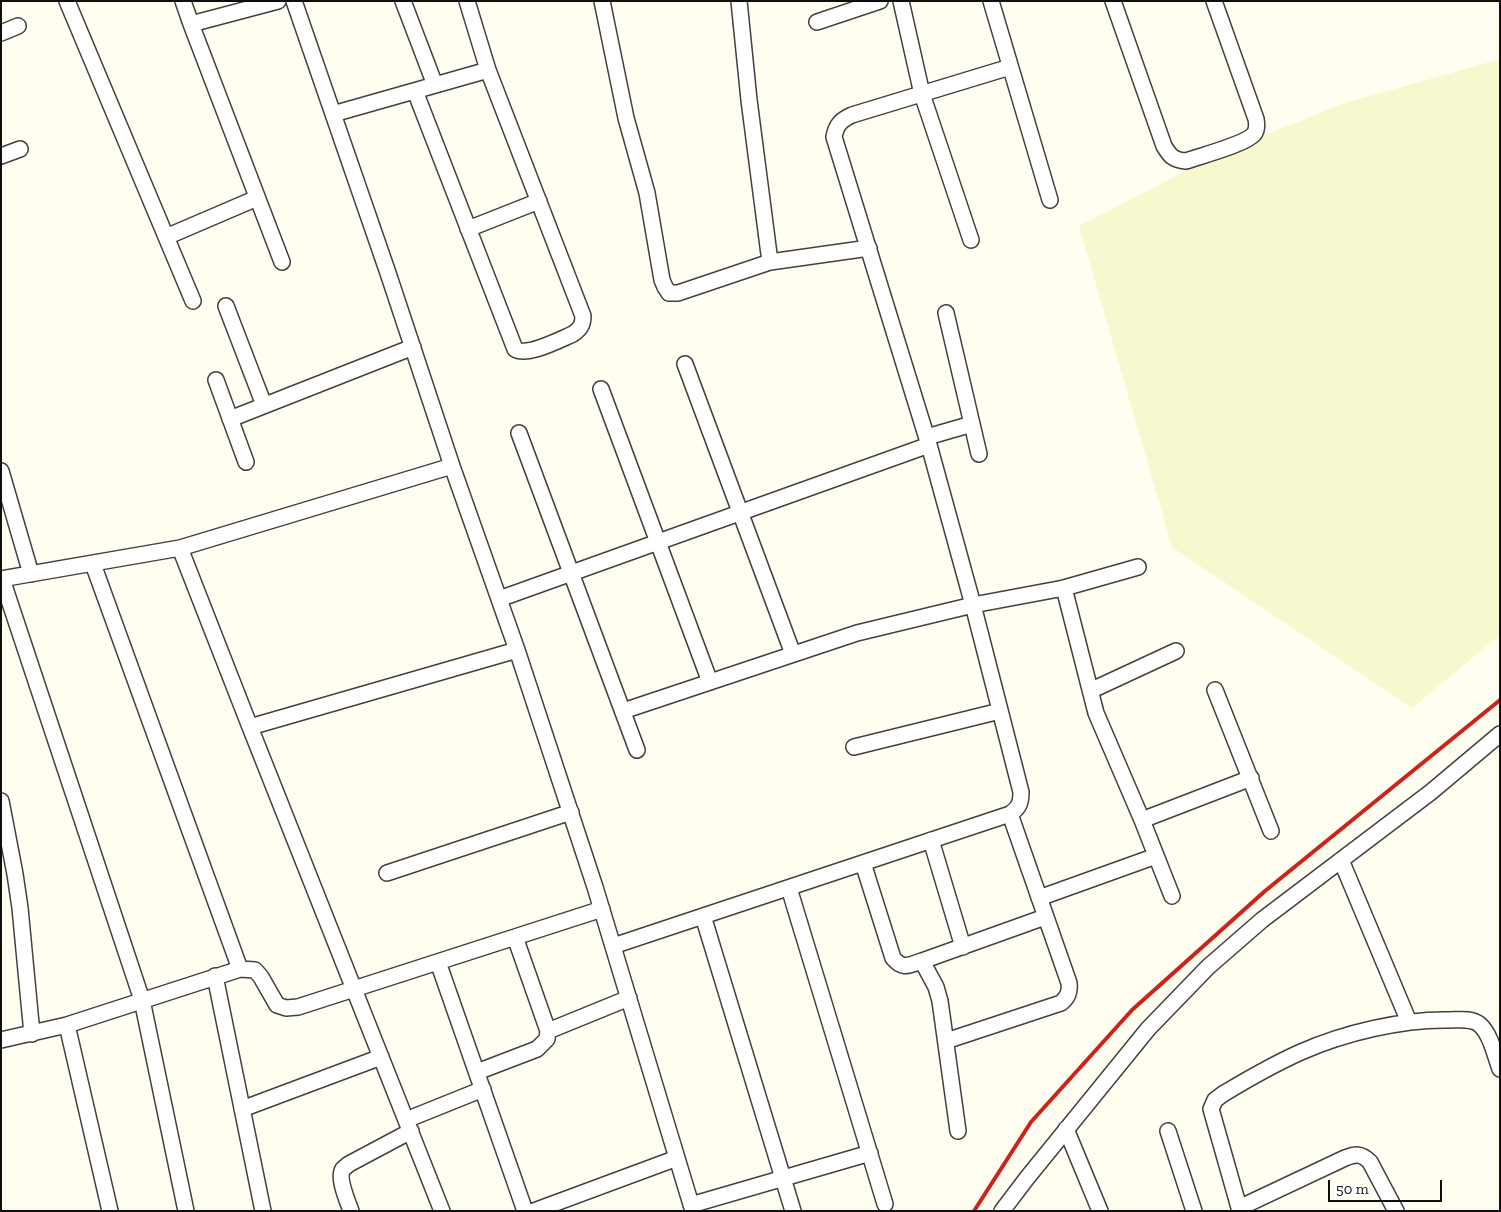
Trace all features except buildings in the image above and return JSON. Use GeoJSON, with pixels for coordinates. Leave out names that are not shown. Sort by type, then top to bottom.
{"type":"FeatureCollection","features":[{"type":"Feature","properties":{"kind":"street"},"geometry":{"type":"LineString","coordinates":[[67,1],[193,301]]}},
{"type":"Feature","properties":{"kind":"street"},"geometry":{"type":"LineString","coordinates":[[183,1],[282,262]]}},
{"type":"Feature","properties":{"kind":"street"},"geometry":{"type":"LineString","coordinates":[[294,1],[571,812],[692,1208],[870,1152]]}},
{"type":"Feature","properties":{"kind":"street"},"geometry":{"type":"LineString","coordinates":[[403,1],[435,85]]}},
{"type":"Feature","properties":{"kind":"street"},"geometry":{"type":"LineString","coordinates":[[415,91],[515,349],[520,352],[529,351],[579,330],[583,323],[583,316],[488,70],[467,1]]}},
{"type":"Feature","properties":{"kind":"street"},"geometry":{"type":"LineString","coordinates":[[602,1],[626,118],[647,193],[665,287],[670,292],[678,293],[770,262],[869,248]]}},
{"type":"Feature","properties":{"kind":"street"},"geometry":{"type":"LineString","coordinates":[[739,1],[749,100],[770,262]]}},
{"type":"Feature","properties":{"kind":"street"},"geometry":{"type":"LineString","coordinates":[[816,22],[880,1]]}},
{"type":"Feature","properties":{"kind":"street"},"geometry":{"type":"LineString","coordinates":[[901,1],[922,94],[971,240]]}},
{"type":"Feature","properties":{"kind":"street"},"geometry":{"type":"LineString","coordinates":[[991,1],[1050,200]]}},
{"type":"Feature","properties":{"kind":"street"},"geometry":{"type":"LineString","coordinates":[[1113,1],[1164,146],[1171,157],[1176,160],[1186,160],[1244,142],[1253,135],[1257,128],[1256,119],[1214,1]]}},
{"type":"Feature","properties":{"kind":"street"},"geometry":{"type":"LineString","coordinates":[[191,24],[272,2]]}},
{"type":"Feature","properties":{"kind":"street"},"geometry":{"type":"LineString","coordinates":[[1,33],[18,26]]}},
{"type":"Feature","properties":{"kind":"street"},"geometry":{"type":"LineString","coordinates":[[613,946],[1010,814],[1017,809],[1021,802],[1021,792],[973,605],[928,441],[834,137],[836,127],[843,119],[852,115],[1010,66]]}},
{"type":"Feature","properties":{"kind":"street"},"geometry":{"type":"LineString","coordinates":[[333,114],[488,70]]}},
{"type":"Feature","properties":{"kind":"street"},"geometry":{"type":"LineString","coordinates":[[1,156],[20,149]]}},
{"type":"Feature","properties":{"kind":"street"},"geometry":{"type":"LineString","coordinates":[[166,237],[257,198]]}},
{"type":"Feature","properties":{"kind":"street"},"geometry":{"type":"LineString","coordinates":[[468,229],[539,201]]}},
{"type":"Feature","properties":{"kind":"street"},"geometry":{"type":"LineString","coordinates":[[226,306],[264,406]]}},
{"type":"Feature","properties":{"kind":"street"},"geometry":{"type":"LineString","coordinates":[[946,313],[979,454]]}},
{"type":"Feature","properties":{"kind":"street"},"geometry":{"type":"LineString","coordinates":[[230,419],[412,347]]}},
{"type":"Feature","properties":{"kind":"street"},"geometry":{"type":"LineString","coordinates":[[685,364],[793,654]]}},
{"type":"Feature","properties":{"kind":"street"},"geometry":{"type":"LineString","coordinates":[[216,380],[246,462]]}},
{"type":"Feature","properties":{"kind":"street"},"geometry":{"type":"LineString","coordinates":[[601,389],[710,682]]}},
{"type":"Feature","properties":{"kind":"street"},"geometry":{"type":"LineString","coordinates":[[499,599],[740,513],[972,424]]}},
{"type":"Feature","properties":{"kind":"street"},"geometry":{"type":"LineString","coordinates":[[519,433],[637,750]]}},
{"type":"Feature","properties":{"kind":"street"},"geometry":{"type":"LineString","coordinates":[[186,1211],[142,1000],[1,579],[180,548],[452,466]]}},
{"type":"Feature","properties":{"kind":"street"},"geometry":{"type":"LineString","coordinates":[[1,471],[31,574]]}},
{"type":"Feature","properties":{"kind":"street"},"geometry":{"type":"LineString","coordinates":[[180,548],[442,1211]]}},
{"type":"Feature","properties":{"kind":"street"},"geometry":{"type":"LineString","coordinates":[[93,564],[240,969]]}},
{"type":"Feature","properties":{"kind":"street"},"geometry":{"type":"LineString","coordinates":[[623,711],[857,633],[973,605],[1064,588],[1138,567]]}},
{"type":"Feature","properties":{"kind":"street"},"geometry":{"type":"LineString","coordinates":[[1064,588],[1092,690],[1096,713],[1172,896]]}},
{"type":"Feature","properties":{"kind":"street"},"geometry":{"type":"LineString","coordinates":[[250,727],[517,650]]}},
{"type":"Feature","properties":{"kind":"street"},"geometry":{"type":"LineString","coordinates":[[1092,690],[1176,651]]}},
{"type":"Feature","properties":{"kind":"street"},"geometry":{"type":"LineString","coordinates":[[1215,690],[1271,831]]}},
{"type":"Feature","properties":{"kind":"street"},"geometry":{"type":"LineString","coordinates":[[854,747],[1000,711]]}},
{"type":"Feature","properties":{"kind":"street"},"geometry":{"type":"LineString","coordinates":[[1002,1211],[1148,1029],[1208,967],[1262,920],[1431,792],[1500,734]]}},
{"type":"Feature","properties":{"kind":"street"},"geometry":{"type":"LineString","coordinates":[[1142,820],[1251,778]]}},
{"type":"Feature","properties":{"kind":"street"},"geometry":{"type":"LineString","coordinates":[[1,801],[19,900],[32,1034]]}},
{"type":"Feature","properties":{"kind":"street"},"geometry":{"type":"LineString","coordinates":[[387,873],[571,812]]}},
{"type":"Feature","properties":{"kind":"street"},"geometry":{"type":"LineString","coordinates":[[946,1041],[1061,1003],[1067,998],[1070,991],[1069,983],[1010,814]]}},
{"type":"Feature","properties":{"kind":"street"},"geometry":{"type":"LineString","coordinates":[[931,840],[963,946]]}},
{"type":"Feature","properties":{"kind":"street"},"geometry":{"type":"LineString","coordinates":[[1039,898],[1156,856]]}},
{"type":"Feature","properties":{"kind":"street"},"geometry":{"type":"LineString","coordinates":[[1341,860],[1409,1022]]}},
{"type":"Feature","properties":{"kind":"street"},"geometry":{"type":"LineString","coordinates":[[863,863],[893,958],[899,964],[906,966],[922,961],[1046,917]]}},
{"type":"Feature","properties":{"kind":"street"},"geometry":{"type":"LineString","coordinates":[[788,888],[885,1204]]}},
{"type":"Feature","properties":{"kind":"street"},"geometry":{"type":"LineString","coordinates":[[1,1040],[67,1025],[240,969],[255,970],[277,1005],[286,1008],[298,1007],[602,909]]}},
{"type":"Feature","properties":{"kind":"street"},"geometry":{"type":"LineString","coordinates":[[703,916],[793,1211]]}},
{"type":"Feature","properties":{"kind":"street"},"geometry":{"type":"LineString","coordinates":[[477,1072],[537,1049],[547,1039],[548,1031],[515,937]]}},
{"type":"Feature","properties":{"kind":"street"},"geometry":{"type":"LineString","coordinates":[[922,961],[936,987],[940,1001],[958,1131]]}},
{"type":"Feature","properties":{"kind":"street"},"geometry":{"type":"LineString","coordinates":[[438,962],[526,1211]]}},
{"type":"Feature","properties":{"kind":"street"},"geometry":{"type":"LineString","coordinates":[[216,976],[263,1211]]}},
{"type":"Feature","properties":{"kind":"street"},"geometry":{"type":"LineString","coordinates":[[548,1031],[628,998]]}},
{"type":"Feature","properties":{"kind":"street"},"geometry":{"type":"LineString","coordinates":[[1396,1211],[1370,1162],[1364,1156],[1357,1154],[1239,1209],[1211,1109],[1215,1100],[1263,1071],[1302,1051],[1383,1026],[1429,1019],[1472,1020],[1480,1024],[1487,1035],[1500,1069]]}},
{"type":"Feature","properties":{"kind":"street"},"geometry":{"type":"LineString","coordinates":[[67,1025],[110,1211]]}},
{"type":"Feature","properties":{"kind":"street"},"geometry":{"type":"LineString","coordinates":[[242,1109],[381,1057]]}},
{"type":"Feature","properties":{"kind":"street"},"geometry":{"type":"LineString","coordinates":[[351,1211],[342,1184],[341,1175],[343,1169],[408,1126],[483,1089]]}},
{"type":"Feature","properties":{"kind":"street"},"geometry":{"type":"LineString","coordinates":[[1066,1129],[1100,1211]]}},
{"type":"Feature","properties":{"kind":"street"},"geometry":{"type":"LineString","coordinates":[[1168,1131],[1194,1211]]}},
{"type":"Feature","properties":{"kind":"street"},"geometry":{"type":"LineString","coordinates":[[534,1211],[677,1158]]}},
{"type":"Feature","properties":{"kind":"green space"},"geometry":{"type":"Polygon","coordinates":[[[1500,59],[1500,635],[1412,708],[1172,547],[1079,226],[1223,152],[1342,104],[1500,59]]]}},
{"type":"Feature","properties":{"kind":"railway"},"geometry":{"type":"LineString","coordinates":[[974,1211],[1031,1122],[1132,1010],[1265,891],[1500,700]]}}]}
